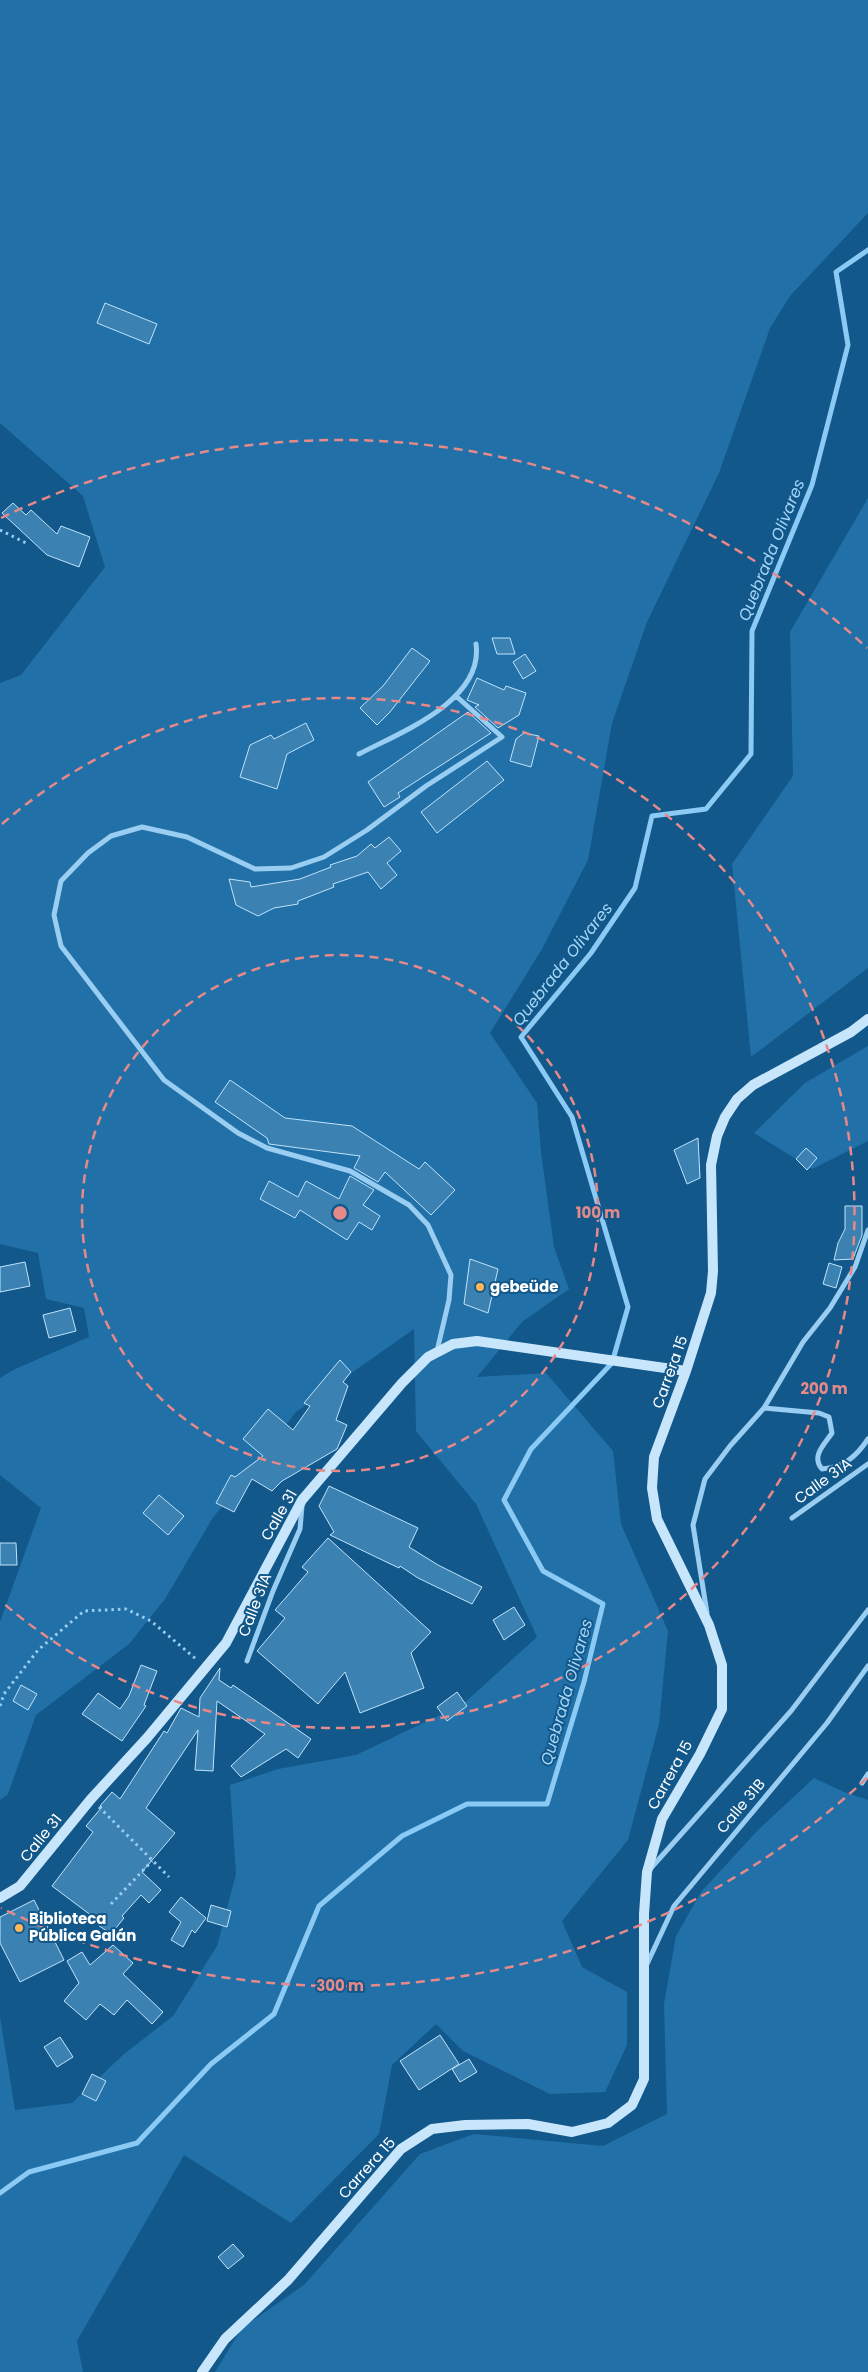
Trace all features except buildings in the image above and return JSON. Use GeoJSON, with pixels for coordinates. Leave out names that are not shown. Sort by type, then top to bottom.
{"type":"FeatureCollection","features":[{"type":"Feature","properties":{"kind":"main road","name":"Carrera 15"},"geometry":{"type":"LineString","coordinates":[[202,2372],[225,2339],[288,2280],[401,2149],[432,2129],[465,2125],[528,2124],[572,2132],[608,2123],[632,2105],[644,2079],[644,1914],[648,1872],[662,1820],[700,1754],[722,1709],[722,1665],[709,1625],[657,1519],[652,1488],[654,1457],[686,1371],[711,1293],[713,1271],[711,1165],[725,1117],[737,1098],[753,1084],[851,1032],[868,1019]]}},
{"type":"Feature","properties":{"kind":"main road","name":"Calle 31"},"geometry":{"type":"LineString","coordinates":[[0,1898],[20,1886],[91,1799],[226,1643],[302,1500],[402,1383],[428,1356],[453,1344],[478,1341],[686,1371]]}},
{"type":"Feature","properties":{"kind":"street"},"geometry":{"type":"LineString","coordinates":[[359,754],[435,714],[456,696],[469,677],[476,661],[476,644]]}},
{"type":"Feature","properties":{"kind":"street"},"geometry":{"type":"LineString","coordinates":[[437,1352],[449,1300],[451,1275],[428,1225],[409,1205],[350,1171],[267,1148],[238,1134],[164,1080],[61,946],[54,914],[60,881],[88,854],[111,836],[142,827],[186,836],[255,869],[291,868],[324,857],[367,830],[426,786],[502,737],[456,696]]}},
{"type":"Feature","properties":{"kind":"street"},"geometry":{"type":"LineString","coordinates":[[709,1625],[693,1525],[705,1479],[730,1446],[764,1408],[803,1342],[830,1308],[856,1267],[868,1230]]}},
{"type":"Feature","properties":{"kind":"street"},"geometry":{"type":"LineString","coordinates":[[764,1408],[819,1412],[828,1417],[832,1433],[817,1455],[818,1463],[822,1469],[844,1465],[858,1453],[868,1439]]}},
{"type":"Feature","properties":{"kind":"street","name":"Calle 31A"},"geometry":{"type":"LineString","coordinates":[[792,1518],[868,1464]]}},
{"type":"Feature","properties":{"kind":"street","name":"Calle 31A"},"geometry":{"type":"LineString","coordinates":[[247,1661],[273,1591],[300,1529],[302,1500]]}},
{"type":"Feature","properties":{"kind":"street","name":"Calle 31B"},"geometry":{"type":"LineString","coordinates":[[648,1872],[791,1711],[868,1610]]}},
{"type":"Feature","properties":{"kind":"street","name":"Calle 31B"},"geometry":{"type":"LineString","coordinates":[[644,1969],[674,1906],[827,1723],[868,1666]]}},
{"type":"Feature","properties":{"kind":"street"},"geometry":{"type":"LineString","coordinates":[[862,1783],[868,1774]]}},
{"type":"Feature","properties":{"kind":"path"},"geometry":{"type":"LineString","coordinates":[[0,530],[26,543]]}},
{"type":"Feature","properties":{"kind":"path"},"geometry":{"type":"LineString","coordinates":[[0,1706],[4,1694],[38,1650],[84,1612],[126,1608],[150,1621],[206,1668]]}},
{"type":"Feature","properties":{"kind":"path"},"geometry":{"type":"LineString","coordinates":[[91,1799],[169,1877]]}},
{"type":"Feature","properties":{"kind":"path"},"geometry":{"type":"LineString","coordinates":[[111,1904],[152,1861]]}},
{"type":"Feature","properties":{"kind":"shaded area"},"geometry":{"type":"Polygon","coordinates":[[[0,0],[868,0],[868,213],[790,296],[770,328],[719,473],[647,622],[612,723],[588,860],[542,949],[490,1033],[537,1103],[541,1152],[554,1247],[569,1289],[522,1322],[477,1377],[546,1373],[613,1451],[621,1524],[668,1631],[659,1724],[628,1840],[562,1921],[582,1967],[627,1992],[627,2045],[605,2092],[550,2094],[463,2051],[436,2024],[392,2065],[379,2134],[291,2223],[184,2155],[77,2341],[83,2372],[0,2372],[0,2017],[15,2110],[72,2103],[124,2054],[173,2016],[217,1946],[236,1874],[230,1785],[278,1769],[356,1755],[463,1704],[537,1637],[476,1504],[416,1431],[414,1329],[296,1412],[212,1519],[165,1599],[129,1644],[36,1715],[8,1794],[0,1800],[0,1622],[41,1508],[0,1475],[0,1378],[15,1369],[89,1337],[84,1308],[46,1299],[38,1253],[0,1244],[0,683],[21,675],[105,567],[83,496],[0,423],[0,0]]]}},
{"type":"Feature","properties":{"kind":"shaded area"},"geometry":{"type":"Polygon","coordinates":[[[868,498],[868,968],[751,1057],[732,864],[793,776],[790,632],[868,498]]]}},
{"type":"Feature","properties":{"kind":"shaded area"},"geometry":{"type":"Polygon","coordinates":[[[868,1046],[868,1141],[812,1169],[754,1133],[805,1083],[868,1046]]]}},
{"type":"Feature","properties":{"kind":"shaded area"},"geometry":{"type":"Polygon","coordinates":[[[814,1778],[844,1792],[868,1800],[868,2372],[215,2372],[242,2328],[304,2285],[420,2154],[474,2134],[603,2146],[667,2114],[664,2004],[676,1936],[701,1892],[759,1829],[814,1778]]]}},
{"type":"Feature","properties":{"kind":"waterway","name":"Quebrada Olivares"},"geometry":{"type":"LineString","coordinates":[[0,2193],[29,2172],[137,2143],[211,2064],[274,2014],[319,1906],[402,1836],[467,1804],[547,1804],[584,1682],[603,1604],[543,1571],[504,1500],[531,1449],[612,1363],[628,1307],[572,1117],[521,1037],[591,953],[635,888],[652,816],[706,809],[751,754],[752,631],[812,485],[848,345],[836,272],[868,250]]}},
{"type":"Feature","properties":{"kind":"place","name":"gebeüde"},"geometry":{"type":"Point","coordinates":[480,1287]}},
{"type":"Feature","properties":{"kind":"place","name":"Biblioteca Pública Galán"},"geometry":{"type":"Point","coordinates":[19,1928]}}]}
